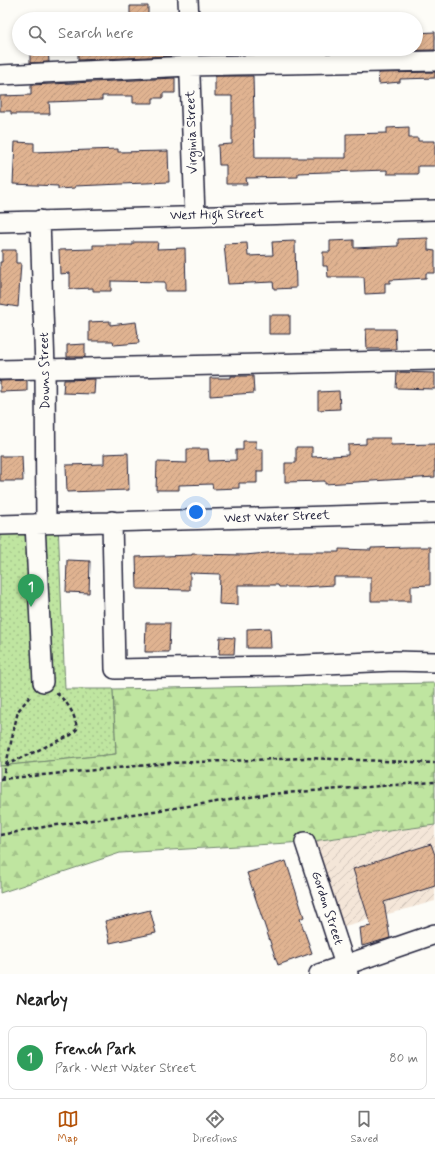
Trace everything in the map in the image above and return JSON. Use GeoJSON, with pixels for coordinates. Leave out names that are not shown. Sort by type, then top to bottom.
{"type":"FeatureCollection","features":[{"type":"Feature","properties":{"kind":"street"},"geometry":{"type":"LineString","coordinates":[[188,0],[188,12]]}},
{"type":"Feature","properties":{"kind":"street"},"geometry":{"type":"LineString","coordinates":[[0,75],[189,58],[435,61]]}},
{"type":"Feature","properties":{"kind":"street","name":"Virginia Street"},"geometry":{"type":"LineString","coordinates":[[189,58],[195,216]]}},
{"type":"Feature","properties":{"kind":"street","name":"West High Street"},"geometry":{"type":"LineString","coordinates":[[0,222],[435,210]]}},
{"type":"Feature","properties":{"kind":"street","name":"Downs Street"},"geometry":{"type":"LineString","coordinates":[[40,220],[45,368],[41,524],[43,682]]}},
{"type":"Feature","properties":{"kind":"street"},"geometry":{"type":"LineString","coordinates":[[0,370],[435,360]]}},
{"type":"Feature","properties":{"kind":"street","name":"West Water Street"},"geometry":{"type":"LineString","coordinates":[[0,525],[435,513]]}},
{"type":"Feature","properties":{"kind":"street"},"geometry":{"type":"LineString","coordinates":[[112,521],[116,669],[281,666],[394,661],[435,662]]}},
{"type":"Feature","properties":{"kind":"street","name":"Gordon Street"},"geometry":{"type":"LineString","coordinates":[[305,842],[346,970]]}},
{"type":"Feature","properties":{"kind":"street"},"geometry":{"type":"LineString","coordinates":[[318,974],[346,970],[435,934]]}},
{"type":"Feature","properties":{"kind":"path"},"geometry":{"type":"LineString","coordinates":[[6,765],[71,735],[77,728],[76,717],[63,698],[43,682],[18,711],[6,765],[1,779],[177,762],[307,758],[435,763]]}},
{"type":"Feature","properties":{"kind":"path"},"geometry":{"type":"LineString","coordinates":[[0,835],[50,826],[271,794],[435,782]]}},
{"type":"Feature","properties":{"kind":"shaded area"},"geometry":{"type":"Polygon","coordinates":[[[435,825],[435,901],[334,929],[305,842],[435,825]]]}},
{"type":"Feature","properties":{"kind":"green space"},"geometry":{"type":"Polygon","coordinates":[[[58,523],[65,689],[113,689],[116,754],[0,766],[0,525],[58,523]]]}},
{"type":"Feature","properties":{"kind":"green space"},"geometry":{"type":"Polygon","coordinates":[[[435,683],[435,825],[305,842],[120,853],[0,893],[0,766],[116,754],[113,689],[435,683]]]}},
{"type":"Feature","properties":{"kind":"building"},"geometry":{"type":"Polygon","coordinates":[[[130,6],[148,6],[148,12],[130,12],[130,6]]]}},
{"type":"Feature","properties":{"kind":"building"},"geometry":{"type":"Polygon","coordinates":[[[435,32],[435,50],[423,50],[423,33],[435,32]]]}},
{"type":"Feature","properties":{"kind":"building"},"geometry":{"type":"Polygon","coordinates":[[[30,56],[49,56],[49,62],[30,63],[30,56]]]}},
{"type":"Feature","properties":{"kind":"building"},"geometry":{"type":"Polygon","coordinates":[[[78,56],[172,56],[78,60],[78,56]]]}},
{"type":"Feature","properties":{"kind":"building"},"geometry":{"type":"Polygon","coordinates":[[[435,72],[435,78],[400,79],[400,82],[379,84],[378,73],[435,72]]]}},
{"type":"Feature","properties":{"kind":"building"},"geometry":{"type":"Polygon","coordinates":[[[215,76],[253,76],[255,158],[346,158],[346,134],[387,133],[387,128],[409,127],[409,138],[418,138],[418,141],[435,141],[435,166],[418,166],[418,174],[387,174],[387,170],[298,173],[298,177],[246,178],[247,184],[226,184],[226,165],[219,165],[218,145],[232,144],[232,96],[215,96],[215,76]]]}},
{"type":"Feature","properties":{"kind":"building"},"geometry":{"type":"Polygon","coordinates":[[[175,78],[175,93],[163,93],[163,98],[153,98],[153,103],[133,103],[133,96],[102,96],[102,100],[49,102],[50,114],[11,114],[11,111],[0,111],[0,96],[31,95],[31,85],[175,78]]]}},
{"type":"Feature","properties":{"kind":"building"},"geometry":{"type":"Polygon","coordinates":[[[15,142],[34,143],[34,152],[118,149],[118,152],[168,151],[169,182],[75,186],[75,188],[58,189],[58,186],[13,184],[15,142]]]}},
{"type":"Feature","properties":{"kind":"building"},"geometry":{"type":"Polygon","coordinates":[[[428,238],[428,250],[435,251],[435,273],[426,273],[426,278],[390,280],[390,283],[385,283],[385,293],[365,294],[364,277],[328,277],[327,266],[323,266],[323,252],[330,252],[330,241],[354,240],[354,248],[398,246],[398,239],[428,238]]]}},
{"type":"Feature","properties":{"kind":"building"},"geometry":{"type":"Polygon","coordinates":[[[295,241],[296,288],[274,289],[273,282],[228,284],[224,244],[247,243],[248,256],[273,255],[272,242],[295,241]]]}},
{"type":"Feature","properties":{"kind":"building"},"geometry":{"type":"Polygon","coordinates":[[[133,242],[158,242],[157,249],[185,248],[186,291],[165,291],[165,282],[111,281],[111,291],[93,291],[93,288],[70,289],[70,273],[60,274],[59,250],[93,249],[93,245],[133,245],[133,242]]]}},
{"type":"Feature","properties":{"kind":"building"},"geometry":{"type":"Polygon","coordinates":[[[2,250],[16,250],[16,263],[21,263],[18,307],[0,304],[0,262],[2,262],[2,250]]]}},
{"type":"Feature","properties":{"kind":"building"},"geometry":{"type":"Polygon","coordinates":[[[269,315],[290,315],[290,334],[269,334],[269,315]]]}},
{"type":"Feature","properties":{"kind":"building"},"geometry":{"type":"Polygon","coordinates":[[[110,321],[110,325],[136,322],[139,343],[114,345],[113,341],[89,341],[89,322],[110,321]]]}},
{"type":"Feature","properties":{"kind":"building"},"geometry":{"type":"Polygon","coordinates":[[[366,329],[395,329],[396,349],[367,349],[366,329]]]}},
{"type":"Feature","properties":{"kind":"building"},"geometry":{"type":"Polygon","coordinates":[[[85,344],[85,357],[67,357],[67,345],[85,344]]]}},
{"type":"Feature","properties":{"kind":"building"},"geometry":{"type":"Polygon","coordinates":[[[397,372],[435,373],[435,389],[396,388],[397,372]]]}},
{"type":"Feature","properties":{"kind":"building"},"geometry":{"type":"Polygon","coordinates":[[[231,376],[253,376],[254,393],[210,396],[210,378],[231,378],[231,376]]]}},
{"type":"Feature","properties":{"kind":"building"},"geometry":{"type":"Polygon","coordinates":[[[95,379],[94,394],[63,393],[64,380],[95,379]]]}},
{"type":"Feature","properties":{"kind":"building"},"geometry":{"type":"Polygon","coordinates":[[[27,380],[27,391],[0,392],[0,381],[27,380]]]}},
{"type":"Feature","properties":{"kind":"building"},"geometry":{"type":"Polygon","coordinates":[[[339,391],[340,409],[318,410],[318,392],[339,391]]]}},
{"type":"Feature","properties":{"kind":"building"},"geometry":{"type":"Polygon","coordinates":[[[366,438],[390,438],[391,445],[435,444],[435,477],[325,484],[325,481],[285,482],[285,463],[296,463],[296,447],[312,447],[312,457],[348,455],[348,445],[366,444],[366,438]]]}},
{"type":"Feature","properties":{"kind":"building"},"geometry":{"type":"Polygon","coordinates":[[[243,441],[256,441],[256,449],[263,449],[263,471],[257,471],[257,483],[239,483],[239,488],[213,489],[212,484],[179,485],[179,490],[156,490],[157,462],[187,463],[187,449],[208,449],[209,461],[236,460],[236,450],[243,450],[243,441]]]}},
{"type":"Feature","properties":{"kind":"building"},"geometry":{"type":"Polygon","coordinates":[[[128,453],[129,490],[67,492],[66,465],[104,464],[104,454],[128,453]]]}},
{"type":"Feature","properties":{"kind":"building"},"geometry":{"type":"Polygon","coordinates":[[[0,456],[22,456],[23,481],[0,481],[0,456]]]}},
{"type":"Feature","properties":{"kind":"building"},"geometry":{"type":"Polygon","coordinates":[[[430,547],[430,585],[411,586],[411,601],[371,601],[371,577],[334,577],[334,585],[302,587],[279,587],[278,585],[238,585],[238,605],[219,604],[220,574],[190,573],[190,590],[137,589],[136,557],[192,554],[245,555],[278,552],[339,552],[339,549],[371,550],[371,548],[430,547]]]}},
{"type":"Feature","properties":{"kind":"building"},"geometry":{"type":"Polygon","coordinates":[[[67,560],[90,561],[89,593],[66,592],[67,560]]]}},
{"type":"Feature","properties":{"kind":"building"},"geometry":{"type":"Polygon","coordinates":[[[146,623],[170,623],[169,652],[145,652],[146,623]]]}},
{"type":"Feature","properties":{"kind":"building"},"geometry":{"type":"Polygon","coordinates":[[[270,628],[271,648],[247,648],[247,629],[270,628]]]}},
{"type":"Feature","properties":{"kind":"building"},"geometry":{"type":"Polygon","coordinates":[[[220,637],[235,638],[234,654],[219,654],[220,637]]]}},
{"type":"Feature","properties":{"kind":"building"},"geometry":{"type":"Polygon","coordinates":[[[431,844],[435,855],[435,886],[384,902],[390,938],[362,946],[360,928],[371,926],[353,869],[431,844]]]}},
{"type":"Feature","properties":{"kind":"building"},"geometry":{"type":"Polygon","coordinates":[[[286,861],[304,917],[300,919],[312,953],[278,965],[247,873],[286,861]]]}},
{"type":"Feature","properties":{"kind":"building"},"geometry":{"type":"Polygon","coordinates":[[[150,910],[156,933],[110,943],[105,921],[150,910]]]}},
{"type":"Feature","properties":{"kind":"place","name":"French Park"},"geometry":{"type":"Point","coordinates":[31,607]}}]}
